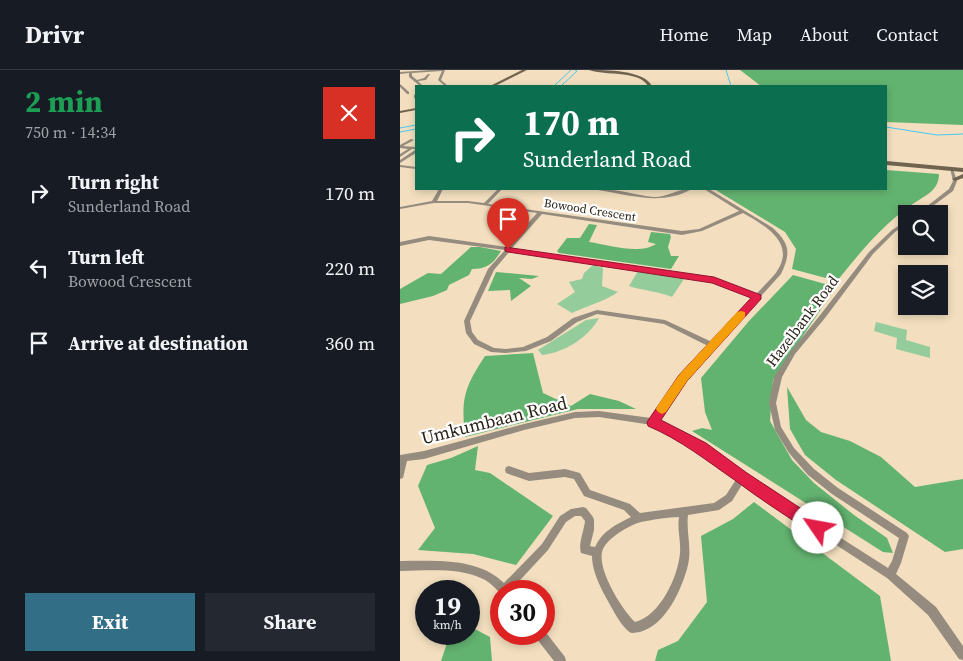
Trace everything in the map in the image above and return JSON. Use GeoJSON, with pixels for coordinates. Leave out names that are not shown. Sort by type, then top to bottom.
{"type":"FeatureCollection","features":[{"type":"Feature","properties":{"kind":"main road"},"geometry":{"type":"LineString","coordinates":[[494,85],[525,70]]}},
{"type":"Feature","properties":{"kind":"main road"},"geometry":{"type":"LineString","coordinates":[[501,85],[529,70]]}},
{"type":"Feature","properties":{"kind":"main road"},"geometry":{"type":"LineString","coordinates":[[591,70],[635,75],[648,82],[650,85]]}},
{"type":"Feature","properties":{"kind":"main road"},"geometry":{"type":"LineString","coordinates":[[605,70],[640,75],[651,80],[654,85]]}},
{"type":"Feature","properties":{"kind":"main road"},"geometry":{"type":"LineString","coordinates":[[400,112],[415,110]]}},
{"type":"Feature","properties":{"kind":"main road"},"geometry":{"type":"LineString","coordinates":[[887,164],[936,170],[951,174],[963,173]]}},
{"type":"Feature","properties":{"kind":"main road"},"geometry":{"type":"LineString","coordinates":[[887,164],[951,174],[963,173]]}},
{"type":"Feature","properties":{"kind":"street"},"geometry":{"type":"LineString","coordinates":[[400,72],[443,70],[439,80],[446,85]]}},
{"type":"Feature","properties":{"kind":"street"},"geometry":{"type":"LineString","coordinates":[[411,72],[410,76],[421,85]]}},
{"type":"Feature","properties":{"kind":"street"},"geometry":{"type":"LineString","coordinates":[[416,81],[425,79],[429,75]]}},
{"type":"Feature","properties":{"kind":"street"},"geometry":{"type":"LineString","coordinates":[[400,86],[408,92]]}},
{"type":"Feature","properties":{"kind":"street"},"geometry":{"type":"LineString","coordinates":[[400,146],[412,140]]}},
{"type":"Feature","properties":{"kind":"street"},"geometry":{"type":"LineString","coordinates":[[400,146],[414,149]]}},
{"type":"Feature","properties":{"kind":"street"},"geometry":{"type":"LineString","coordinates":[[400,156],[414,149]]}},
{"type":"Feature","properties":{"kind":"street"},"geometry":{"type":"LineString","coordinates":[[400,162],[414,149]]}},
{"type":"Feature","properties":{"kind":"street"},"geometry":{"type":"LineString","coordinates":[[400,166],[415,168]]}},
{"type":"Feature","properties":{"kind":"street"},"geometry":{"type":"LineString","coordinates":[[932,205],[953,189],[951,174]]}},
{"type":"Feature","properties":{"kind":"street"},"geometry":{"type":"LineString","coordinates":[[434,202],[440,190]]}},
{"type":"Feature","properties":{"kind":"street"},"geometry":{"type":"LineString","coordinates":[[485,204],[499,190]]}},
{"type":"Feature","properties":{"kind":"street"},"geometry":{"type":"LineString","coordinates":[[606,190],[662,198],[687,190]]}},
{"type":"Feature","properties":{"kind":"street"},"geometry":{"type":"LineString","coordinates":[[653,422],[683,378],[758,297],[783,266],[786,250],[782,240],[774,231],[708,190]]}},
{"type":"Feature","properties":{"kind":"street","name":"Bowood Crescent"},"geometry":{"type":"LineString","coordinates":[[400,208],[434,202],[485,204],[682,233],[700,230],[743,211]]}},
{"type":"Feature","properties":{"kind":"street"},"geometry":{"type":"LineString","coordinates":[[540,212],[491,269],[467,321],[469,333],[481,346],[500,351],[524,349],[544,341],[575,320],[597,312],[665,322],[713,346]]}},
{"type":"Feature","properties":{"kind":"street","name":"Hazelbank Road"},"geometry":{"type":"LineString","coordinates":[[890,575],[896,563],[904,536],[808,471],[788,448],[781,434],[774,413],[774,402],[778,378],[796,350],[877,246],[898,229]]}},
{"type":"Feature","properties":{"kind":"street"},"geometry":{"type":"LineString","coordinates":[[400,244],[436,239],[508,249],[714,280],[758,297]]}},
{"type":"Feature","properties":{"kind":"street","name":"Umkumbaan Road"},"geometry":{"type":"LineString","coordinates":[[402,459],[576,415],[599,414],[653,422],[701,447],[742,477],[890,575],[932,611],[963,655]]}},
{"type":"Feature","properties":{"kind":"street"},"geometry":{"type":"LineString","coordinates":[[400,475],[402,459]]}},
{"type":"Feature","properties":{"kind":"street"},"geometry":{"type":"LineString","coordinates":[[509,470],[529,477],[565,473],[577,476],[588,493],[627,507],[640,518]]}},
{"type":"Feature","properties":{"kind":"street"},"geometry":{"type":"LineString","coordinates":[[684,512],[682,529],[686,549],[683,567],[667,605],[640,626],[633,628],[628,624],[616,604],[599,567],[597,552],[600,545],[610,534],[640,518],[721,505],[729,498],[742,477]]}},
{"type":"Feature","properties":{"kind":"street"},"geometry":{"type":"LineString","coordinates":[[514,580],[548,544],[559,523],[574,512],[583,512],[590,520],[590,530],[584,550],[597,552]]}},
{"type":"Feature","properties":{"kind":"street"},"geometry":{"type":"LineString","coordinates":[[400,566],[460,568],[472,570],[493,580]]}},
{"type":"Feature","properties":{"kind":"street"},"geometry":{"type":"LineString","coordinates":[[549,645],[561,661]]}},
{"type":"Feature","properties":{"kind":"green space"},"geometry":{"type":"Polygon","coordinates":[[[740,70],[963,70],[963,125],[887,122],[887,85],[760,85],[740,70]]]}},
{"type":"Feature","properties":{"kind":"green space"},"geometry":{"type":"Polygon","coordinates":[[[887,170],[939,174],[936,185],[926,196],[911,205],[898,205],[898,214],[886,225],[837,281],[792,269],[796,249],[785,232],[716,190],[887,190],[887,170]]]}},
{"type":"Feature","properties":{"kind":"green space"},"geometry":{"type":"Polygon","coordinates":[[[589,224],[597,225],[589,242],[624,248],[641,249],[656,244],[648,242],[651,232],[670,234],[668,247],[671,256],[679,256],[671,269],[559,253],[557,251],[567,238],[580,238],[589,224]]]}},
{"type":"Feature","properties":{"kind":"green space"},"geometry":{"type":"Polygon","coordinates":[[[471,247],[501,251],[489,265],[472,269],[469,275],[449,285],[447,290],[433,296],[400,304],[400,289],[428,273],[441,274],[471,247]]]}},
{"type":"Feature","properties":{"kind":"green space"},"geometry":{"type":"Polygon","coordinates":[[[593,265],[603,268],[602,286],[618,292],[572,313],[557,304],[575,292],[569,282],[582,279],[584,273],[593,265]]]}},
{"type":"Feature","properties":{"kind":"green space"},"geometry":{"type":"Polygon","coordinates":[[[638,271],[684,279],[672,297],[629,286],[638,271]]]}},
{"type":"Feature","properties":{"kind":"green space"},"geometry":{"type":"Polygon","coordinates":[[[496,272],[539,276],[532,279],[519,278],[531,286],[511,301],[510,290],[488,291],[496,272]]]}},
{"type":"Feature","properties":{"kind":"green space"},"geometry":{"type":"Polygon","coordinates":[[[793,275],[836,287],[773,380],[770,421],[792,460],[814,483],[887,538],[893,553],[883,552],[692,431],[702,428],[712,430],[705,412],[701,378],[749,321],[793,275]]]}},
{"type":"Feature","properties":{"kind":"green space"},"geometry":{"type":"Polygon","coordinates":[[[599,318],[589,332],[575,343],[550,354],[542,355],[538,350],[586,320],[599,318]]]}},
{"type":"Feature","properties":{"kind":"green space"},"geometry":{"type":"Polygon","coordinates":[[[876,322],[907,330],[906,340],[930,347],[930,358],[896,349],[897,338],[874,331],[876,322]]]}},
{"type":"Feature","properties":{"kind":"green space"},"geometry":{"type":"Polygon","coordinates":[[[533,353],[543,393],[571,406],[590,394],[619,401],[636,409],[578,409],[465,437],[463,412],[468,385],[485,356],[533,353]]]}},
{"type":"Feature","properties":{"kind":"green space"},"geometry":{"type":"Polygon","coordinates":[[[787,387],[806,420],[821,432],[850,441],[881,457],[915,487],[963,479],[963,549],[945,552],[836,480],[805,455],[790,429],[787,387]]]}},
{"type":"Feature","properties":{"kind":"green space"},"geometry":{"type":"Polygon","coordinates":[[[478,446],[475,470],[490,473],[553,516],[516,565],[473,554],[418,550],[435,528],[418,486],[427,465],[451,458],[478,446]]]}},
{"type":"Feature","properties":{"kind":"green space"},"geometry":{"type":"Polygon","coordinates":[[[754,502],[880,596],[891,661],[655,661],[658,650],[678,641],[707,602],[701,536],[733,519],[754,502]]]}},
{"type":"Feature","properties":{"kind":"green space"},"geometry":{"type":"Polygon","coordinates":[[[480,632],[490,637],[492,661],[441,661],[446,645],[480,645],[480,632]]]}},
{"type":"Feature","properties":{"kind":"waterway"},"geometry":{"type":"LineString","coordinates":[[555,85],[571,70]]}},
{"type":"Feature","properties":{"kind":"waterway"},"geometry":{"type":"LineString","coordinates":[[562,85],[577,71],[575,70]]}},
{"type":"Feature","properties":{"kind":"waterway"},"geometry":{"type":"LineString","coordinates":[[726,70],[731,85]]}},
{"type":"Feature","properties":{"kind":"waterway"},"geometry":{"type":"LineString","coordinates":[[400,128],[415,125]]}},
{"type":"Feature","properties":{"kind":"waterway"},"geometry":{"type":"LineString","coordinates":[[887,127],[937,135],[963,134]]}},
{"type":"Feature","properties":{"kind":"waterway"},"geometry":{"type":"LineString","coordinates":[[400,132],[415,129]]}},
{"type":"Feature","properties":{"kind":"slow traffic"},"geometry":{"type":"LineString","coordinates":[[662,409],[683,378],[741,315]]}},
{"type":"Feature","properties":{"kind":"route"},"geometry":{"type":"LineString","coordinates":[[508,249],[714,280],[726,283],[758,297],[683,378],[653,422],[701,447],[770,497],[818,528]]}}]}
